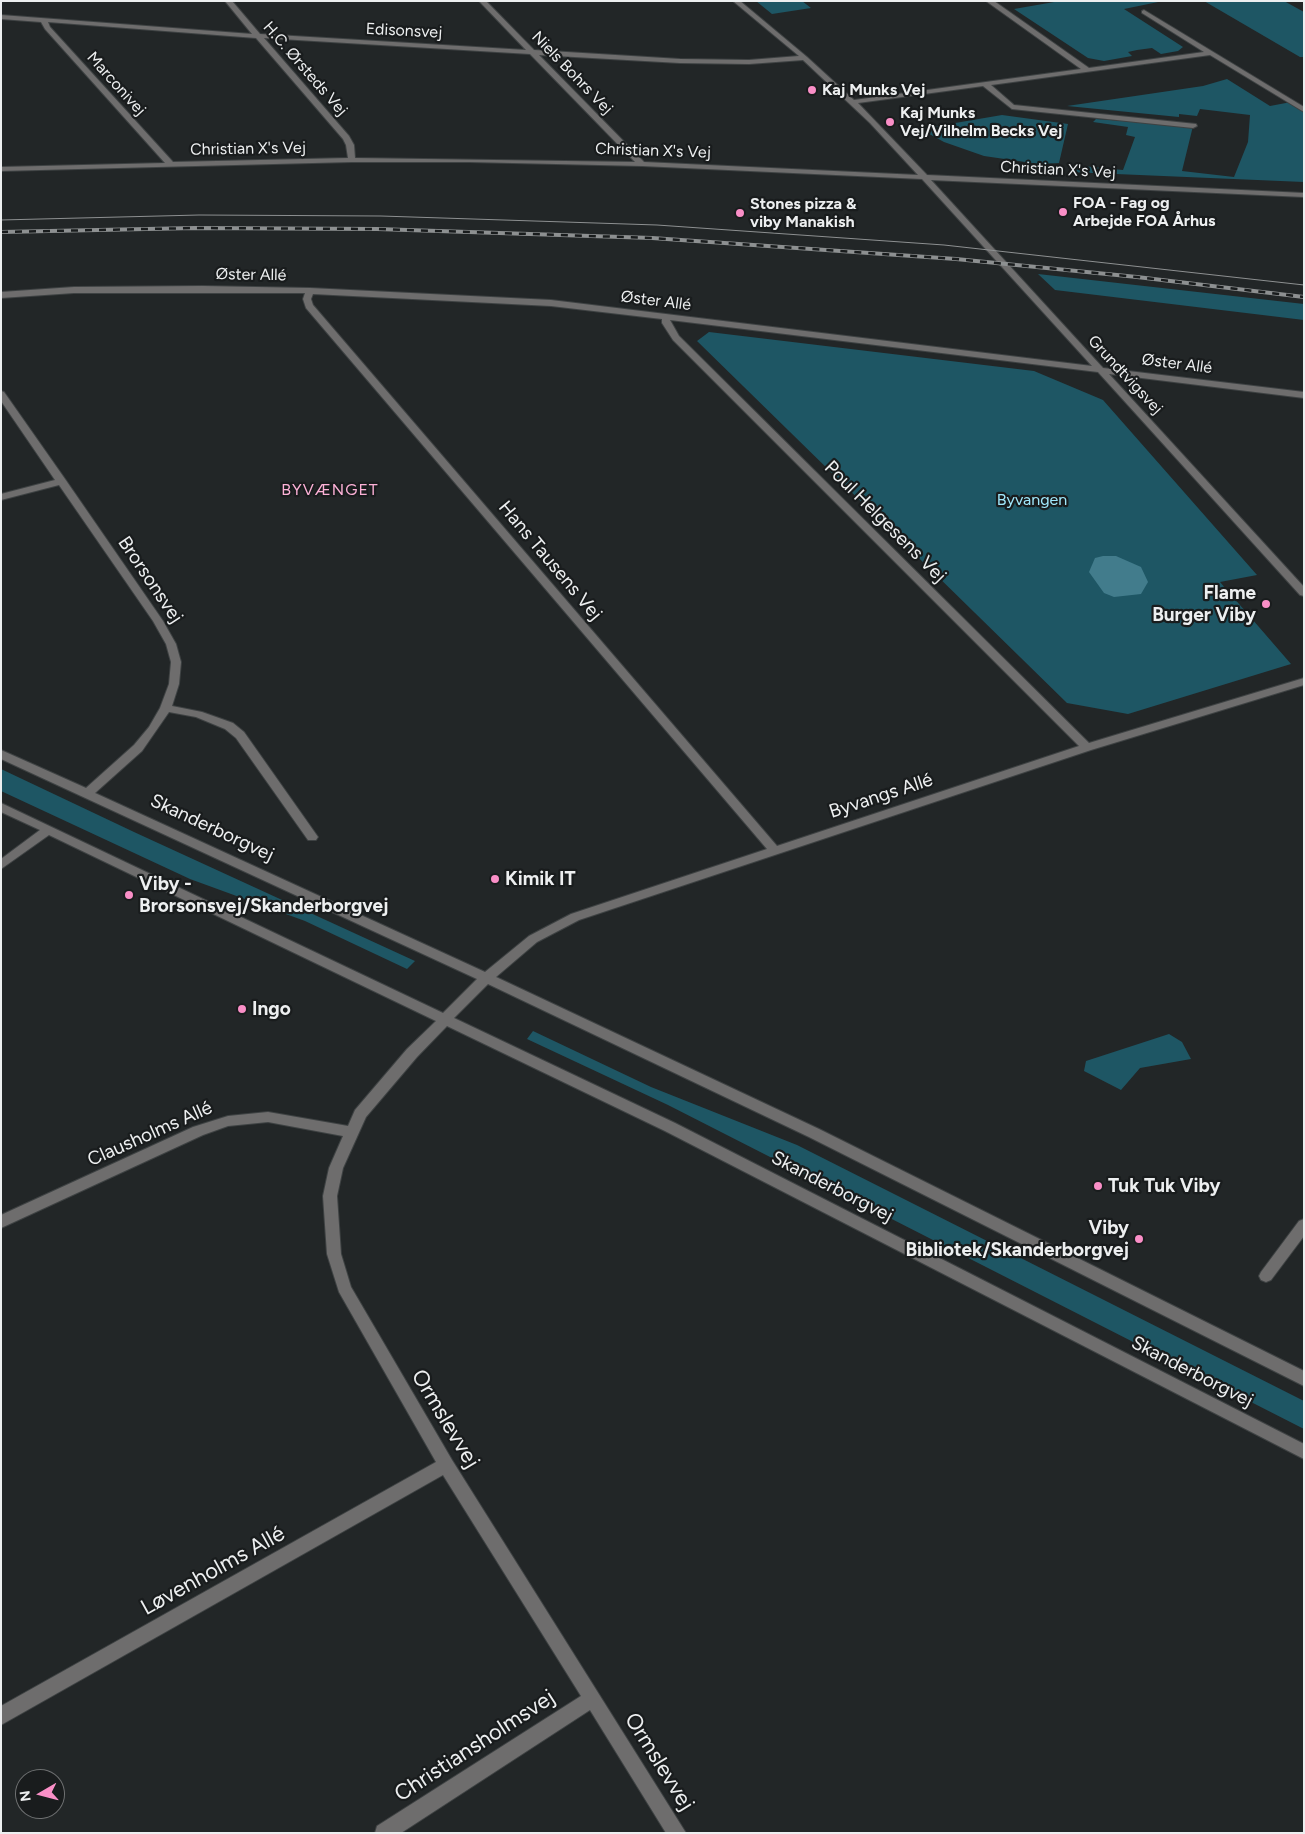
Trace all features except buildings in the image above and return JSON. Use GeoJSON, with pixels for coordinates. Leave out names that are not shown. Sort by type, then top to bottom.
{"type":"FeatureCollection","features":[{"type":"Feature","properties":{"kind":"street","name":"H.C. Ørsteds Vej"},"geometry":{"type":"LineString","coordinates":[[228,1],[346,138],[350,145],[352,160]]}},
{"type":"Feature","properties":{"kind":"street","name":"Niels Bohrs Vej"},"geometry":{"type":"LineString","coordinates":[[482,1],[642,164]]}},
{"type":"Feature","properties":{"kind":"street","name":"Grundtvigsvej"},"geometry":{"type":"LineString","coordinates":[[736,1],[805,58],[853,102],[924,177],[1304,593]]}},
{"type":"Feature","properties":{"kind":"street"},"geometry":{"type":"LineString","coordinates":[[989,1],[1088,70]]}},
{"type":"Feature","properties":{"kind":"street"},"geometry":{"type":"LineString","coordinates":[[1144,12],[1304,110]]}},
{"type":"Feature","properties":{"kind":"street","name":"Edisonsvej"},"geometry":{"type":"LineString","coordinates":[[1,17],[257,36],[718,62],[805,58]]}},
{"type":"Feature","properties":{"kind":"street","name":"Marconivej"},"geometry":{"type":"LineString","coordinates":[[44,20],[47,28],[170,164]]}},
{"type":"Feature","properties":{"kind":"street"},"geometry":{"type":"LineString","coordinates":[[853,102],[1211,53]]}},
{"type":"Feature","properties":{"kind":"street"},"geometry":{"type":"LineString","coordinates":[[986,85],[1012,108],[1193,126]]}},
{"type":"Feature","properties":{"kind":"street","name":"Christian X's Vej"},"geometry":{"type":"LineString","coordinates":[[1,169],[352,160],[642,164],[1304,195]]}},
{"type":"Feature","properties":{"kind":"street","name":"Øster Allé"},"geometry":{"type":"LineString","coordinates":[[1,295],[164,289],[310,291],[551,303],[1304,395]]}},
{"type":"Feature","properties":{"kind":"street","name":"Hans Tausens Vej"},"geometry":{"type":"LineString","coordinates":[[310,291],[307,299],[309,306],[775,851]]}},
{"type":"Feature","properties":{"kind":"street","name":"Poul Helgesens Vej"},"geometry":{"type":"LineString","coordinates":[[666,317],[669,328],[676,338],[1087,747]]}},
{"type":"Feature","properties":{"kind":"street","name":"Brorsonsvej"},"geometry":{"type":"LineString","coordinates":[[1,394],[158,621],[171,644],[176,662],[175,676],[166,708],[138,748],[88,794]]}},
{"type":"Feature","properties":{"kind":"street"},"geometry":{"type":"LineString","coordinates":[[1,498],[62,481]]}},
{"type":"Feature","properties":{"kind":"street","name":"Byvangs Allé"},"geometry":{"type":"LineString","coordinates":[[486,978],[533,939],[575,917],[1087,747],[1304,681]]}},
{"type":"Feature","properties":{"kind":"street"},"geometry":{"type":"LineString","coordinates":[[166,708],[198,714],[229,726],[240,735],[312,836]]}},
{"type":"Feature","properties":{"kind":"street","name":"Skanderborgvej"},"geometry":{"type":"LineString","coordinates":[[1,754],[486,978],[814,1133],[1304,1379]]}},
{"type":"Feature","properties":{"kind":"street","name":"Skanderborgvej"},"geometry":{"type":"LineString","coordinates":[[1,807],[446,1018],[705,1144],[1304,1452]]}},
{"type":"Feature","properties":{"kind":"street"},"geometry":{"type":"LineString","coordinates":[[1,864],[48,830]]}},
{"type":"Feature","properties":{"kind":"street"},"geometry":{"type":"LineString","coordinates":[[446,1018],[486,978]]}},
{"type":"Feature","properties":{"kind":"street","name":"Ormslevvej"},"geometry":{"type":"LineString","coordinates":[[446,1018],[388,1080],[360,1114],[351,1132],[336,1168],[330,1196],[334,1254],[344,1288],[362,1322],[446,1465],[677,1833]]}},
{"type":"Feature","properties":{"kind":"street","name":"Clausholms Allé"},"geometry":{"type":"LineString","coordinates":[[1,1222],[198,1131],[228,1121],[268,1117],[351,1132]]}},
{"type":"Feature","properties":{"kind":"street"},"geometry":{"type":"LineString","coordinates":[[1266,1276],[1304,1225]]}},
{"type":"Feature","properties":{"kind":"street","name":"Løvenholms Allé"},"geometry":{"type":"LineString","coordinates":[[1,1716],[446,1465]]}},
{"type":"Feature","properties":{"kind":"street","name":"Christiansholmsvej"},"geometry":{"type":"LineString","coordinates":[[384,1833],[592,1699]]}},
{"type":"Feature","properties":{"kind":"green space"},"geometry":{"type":"Polygon","coordinates":[[[756,1],[802,1],[811,8],[772,14],[756,1]]]}},
{"type":"Feature","properties":{"kind":"green space"},"geometry":{"type":"Polygon","coordinates":[[[1060,1],[1163,1],[1124,9],[1183,47],[1178,51],[1161,54],[1152,48],[1137,50],[1128,52],[1132,56],[1104,61],[1088,58],[1014,9],[1060,1]]]}},
{"type":"Feature","properties":{"kind":"green space"},"geometry":{"type":"Polygon","coordinates":[[[1204,1],[1284,1],[1304,12],[1304,57],[1300,57],[1204,1]]]}},
{"type":"Feature","properties":{"kind":"green space"},"geometry":{"type":"Polygon","coordinates":[[[1227,79],[1270,106],[1291,102],[1304,110],[1304,182],[1069,172],[1072,165],[1123,170],[1135,137],[1126,135],[1128,127],[1093,122],[1096,119],[1193,126],[1182,171],[1234,177],[1248,142],[1250,115],[1200,109],[1197,116],[1179,114],[1179,117],[1067,106],[1203,86],[1227,79]]]}},
{"type":"Feature","properties":{"kind":"green space"},"geometry":{"type":"Polygon","coordinates":[[[1002,115],[1068,124],[1059,163],[1039,164],[984,156],[944,142],[920,129],[1002,115]]]}},
{"type":"Feature","properties":{"kind":"green space"},"geometry":{"type":"Polygon","coordinates":[[[1038,274],[1304,304],[1304,320],[1055,290],[1038,274]]]}},
{"type":"Feature","properties":{"kind":"green space","name":"Byvangen"},"geometry":{"type":"Polygon","coordinates":[[[709,332],[1034,371],[1103,400],[1257,575],[1220,582],[1291,664],[1128,714],[1067,703],[697,341],[709,332]]]}},
{"type":"Feature","properties":{"kind":"green space"},"geometry":{"type":"Polygon","coordinates":[[[1,769],[415,961],[407,969],[305,921],[190,879],[1,791],[1,769]]]}},
{"type":"Feature","properties":{"kind":"green space"},"geometry":{"type":"Polygon","coordinates":[[[533,1031],[651,1087],[797,1145],[1304,1401],[1304,1429],[668,1105],[527,1039],[533,1031]]]}},
{"type":"Feature","properties":{"kind":"green space"},"geometry":{"type":"Polygon","coordinates":[[[1169,1034],[1182,1042],[1191,1059],[1140,1068],[1121,1090],[1084,1071],[1086,1061],[1169,1034]]]}},
{"type":"Feature","properties":{"kind":"shaded area"},"geometry":{"type":"Polygon","coordinates":[[[1116,556],[1141,567],[1148,582],[1141,594],[1114,597],[1104,593],[1089,572],[1095,558],[1116,556]]]}},
{"type":"Feature","properties":{"kind":"tram line"},"geometry":{"type":"LineString","coordinates":[[1,220],[199,215],[381,216],[657,225],[944,245],[1304,285]]}},
{"type":"Feature","properties":{"kind":"railway"},"geometry":{"type":"LineString","coordinates":[[1,232],[195,228],[377,229],[652,238],[956,259],[1137,277],[1304,297]]}},
{"type":"Feature","properties":{"kind":"place","name":"Kaj Munks Vej"},"geometry":{"type":"Point","coordinates":[812,90]}},
{"type":"Feature","properties":{"kind":"place","name":"Kaj Munks Vej/Vilhelm Becks Vej"},"geometry":{"type":"Point","coordinates":[890,122]}},
{"type":"Feature","properties":{"kind":"place","name":"FOA - Fag og Arbejde FOA Århus"},"geometry":{"type":"Point","coordinates":[1063,212]}},
{"type":"Feature","properties":{"kind":"place","name":"Stones pizza & viby Manakish"},"geometry":{"type":"Point","coordinates":[740,213]}},
{"type":"Feature","properties":{"kind":"place","name":"Flame Burger Viby"},"geometry":{"type":"Point","coordinates":[1266,604]}},
{"type":"Feature","properties":{"kind":"place","name":"Kimik IT"},"geometry":{"type":"Point","coordinates":[495,879]}},
{"type":"Feature","properties":{"kind":"place","name":"Viby - Brorsonsvej/Skanderborgvej"},"geometry":{"type":"Point","coordinates":[129,895]}},
{"type":"Feature","properties":{"kind":"place","name":"Ingo"},"geometry":{"type":"Point","coordinates":[242,1009]}},
{"type":"Feature","properties":{"kind":"place","name":"Tuk Tuk Viby"},"geometry":{"type":"Point","coordinates":[1098,1186]}},
{"type":"Feature","properties":{"kind":"place","name":"Viby Bibliotek/Skanderborgvej"},"geometry":{"type":"Point","coordinates":[1139,1239]}},
{"type":"Feature","properties":{"kind":"district","name":"BYVÆNGET"},"geometry":{"type":"Point","coordinates":[330,490]}}]}
